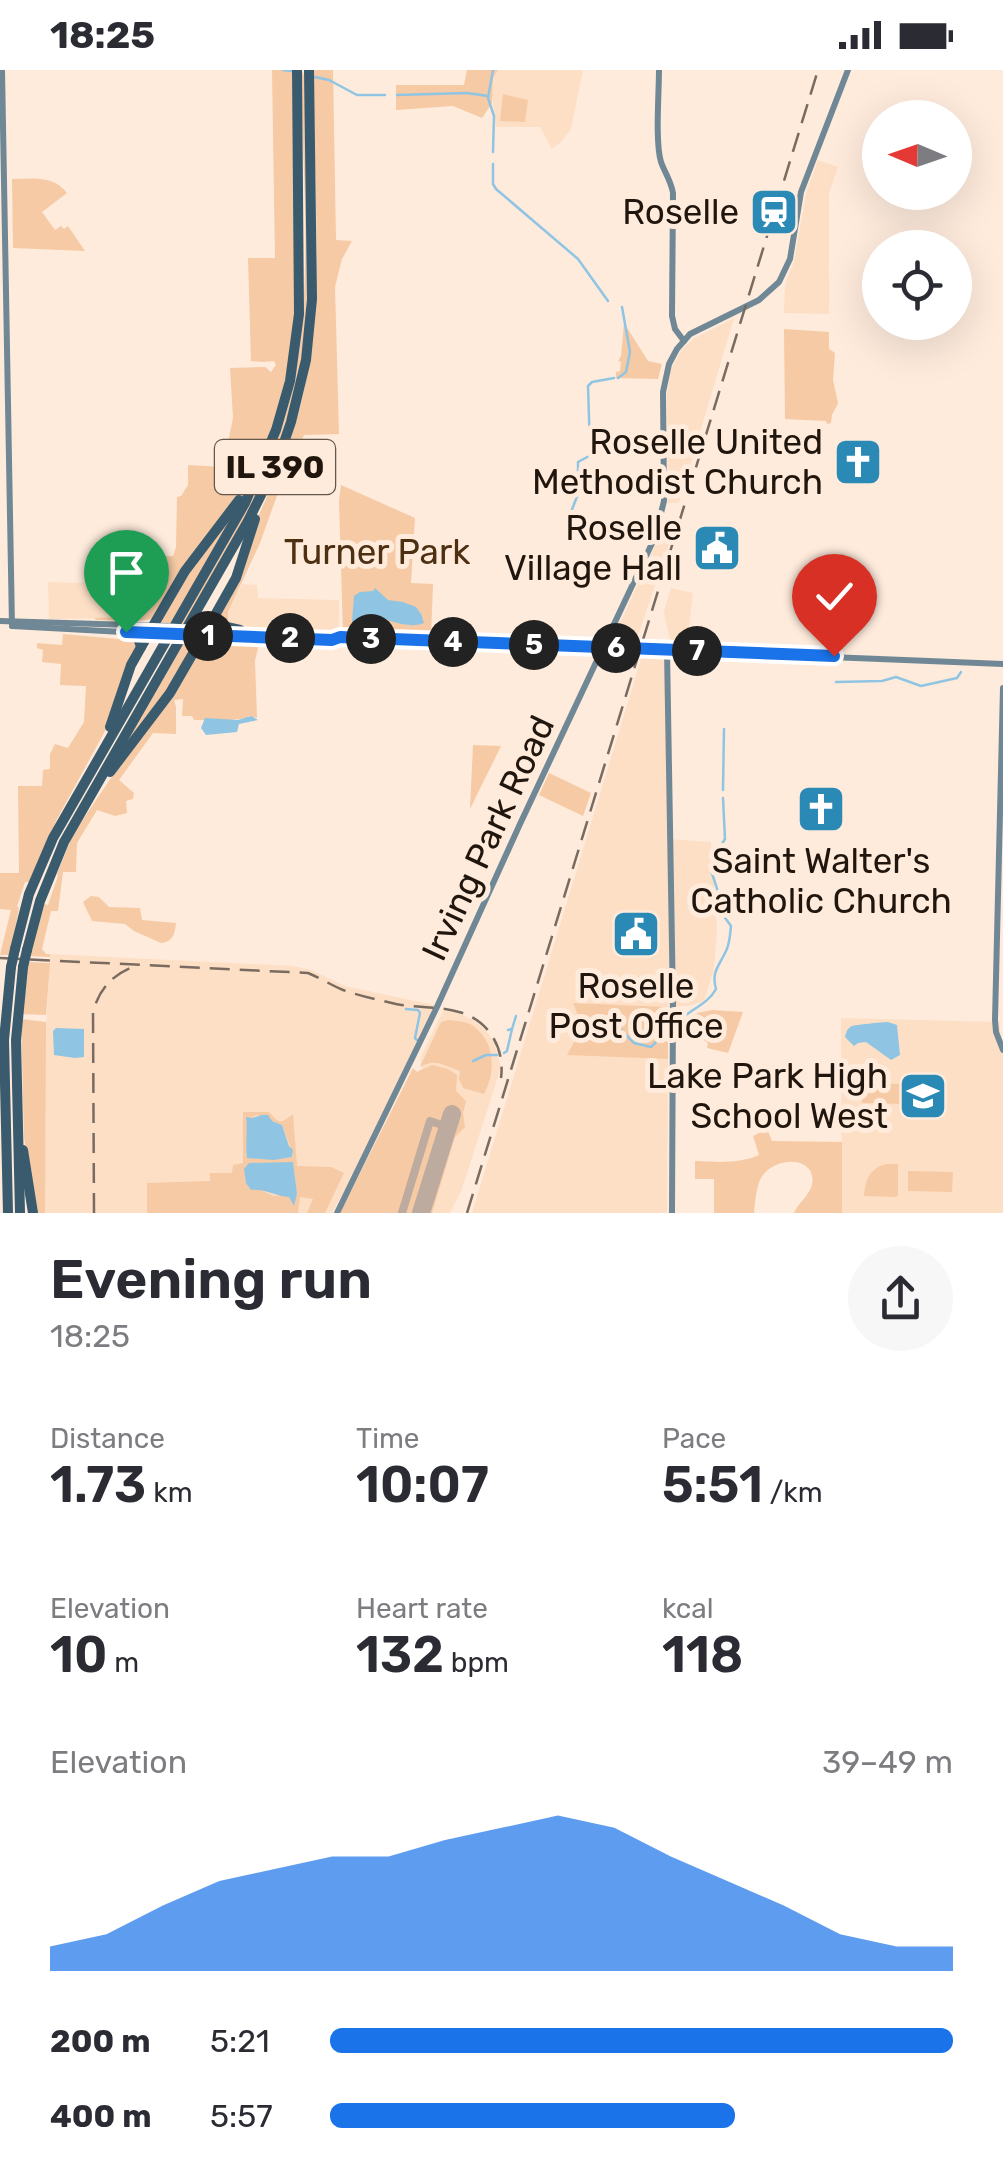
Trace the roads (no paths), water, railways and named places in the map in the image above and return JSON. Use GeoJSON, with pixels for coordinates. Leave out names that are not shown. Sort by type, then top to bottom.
{"type":"FeatureCollection","features":[{"type":"Feature","properties":{"kind":"highway","name":"IL 390"},"geometry":{"type":"LineString","coordinates":[[21,950],[24,914],[60,823],[244,503],[270,447],[290,381],[299,314],[297,70]]}},
{"type":"Feature","properties":{"kind":"highway","name":"IL 390"},"geometry":{"type":"LineString","coordinates":[[8,1213],[5,1078],[21,950],[47,881],[78,817],[248,522],[277,463],[300,390],[311,322],[309,70]]}},
{"type":"Feature","properties":{"kind":"highway"},"geometry":{"type":"LineString","coordinates":[[82,784],[141,647],[157,630],[185,571],[240,500],[270,447]]}},
{"type":"Feature","properties":{"kind":"highway"},"geometry":{"type":"LineString","coordinates":[[78,817],[170,693],[199,632],[214,617],[236,578],[277,463]]}},
{"type":"Feature","properties":{"kind":"highway"},"geometry":{"type":"LineString","coordinates":[[214,617],[218,625],[240,630]]}},
{"type":"Feature","properties":{"kind":"highway"},"geometry":{"type":"LineString","coordinates":[[126,632],[138,638],[141,647]]}},
{"type":"Feature","properties":{"kind":"highway","name":"IL 390"},"geometry":{"type":"LineString","coordinates":[[11,1025],[20,1213]]}},
{"type":"Feature","properties":{"kind":"highway"},"geometry":{"type":"LineString","coordinates":[[16,1067],[34,1213]]}},
{"type":"Feature","properties":{"kind":"highway"},"geometry":{"type":"LineString","coordinates":[[0,1184],[5,1078]]}},
{"type":"Feature","properties":{"kind":"main road"},"geometry":{"type":"LineString","coordinates":[[2,70],[12,624]]}},
{"type":"Feature","properties":{"kind":"main road"},"geometry":{"type":"LineString","coordinates":[[659,70],[659,148],[674,192],[672,321],[684,341],[759,300],[779,282],[790,260],[801,192],[848,70]]}},
{"type":"Feature","properties":{"kind":"main road","name":"Irving Park Road"},"geometry":{"type":"LineString","coordinates":[[337,1213],[646,560],[664,502],[664,383],[671,359],[684,341]]}},
{"type":"Feature","properties":{"kind":"main road"},"geometry":{"type":"LineString","coordinates":[[0,623],[126,632],[157,630]]}},
{"type":"Feature","properties":{"kind":"main road"},"geometry":{"type":"LineString","coordinates":[[47,626],[332,640],[340,637]]}},
{"type":"Feature","properties":{"kind":"main road"},"geometry":{"type":"LineString","coordinates":[[199,632],[240,630],[1003,664]]}},
{"type":"Feature","properties":{"kind":"main road"},"geometry":{"type":"LineString","coordinates":[[667,650],[673,967],[672,1213]]}},
{"type":"Feature","properties":{"kind":"main road"},"geometry":{"type":"LineString","coordinates":[[1003,688],[995,1020],[1003,1050]]}},
{"type":"Feature","properties":{"kind":"water"},"geometry":{"type":"Polygon","coordinates":[[[375,588],[388,600],[416,607],[424,623],[404,624],[371,616],[354,626],[354,596],[375,588]]]}},
{"type":"Feature","properties":{"kind":"water"},"geometry":{"type":"Polygon","coordinates":[[[251,716],[258,720],[239,724],[237,732],[206,735],[201,728],[205,718],[238,720],[251,716]]]}},
{"type":"Feature","properties":{"kind":"water"},"geometry":{"type":"Polygon","coordinates":[[[888,1022],[897,1025],[900,1055],[891,1060],[866,1042],[854,1046],[845,1037],[852,1026],[888,1022]]]}},
{"type":"Feature","properties":{"kind":"water"},"geometry":{"type":"Polygon","coordinates":[[[56,1028],[84,1029],[84,1057],[54,1055],[56,1028]]]}},
{"type":"Feature","properties":{"kind":"water"},"geometry":{"type":"Polygon","coordinates":[[[262,1115],[282,1125],[293,1150],[292,1157],[247,1158],[246,1117],[262,1115]]]}},
{"type":"Feature","properties":{"kind":"water"},"geometry":{"type":"Polygon","coordinates":[[[293,1162],[297,1193],[294,1206],[289,1197],[251,1190],[246,1183],[244,1169],[249,1163],[293,1162]]]}},
{"type":"Feature","properties":{"kind":"waterway"},"geometry":{"type":"LineString","coordinates":[[283,70],[292,71]]}},
{"type":"Feature","properties":{"kind":"waterway"},"geometry":{"type":"LineString","coordinates":[[493,70],[488,98],[494,116],[493,152]]}},
{"type":"Feature","properties":{"kind":"waterway"},"geometry":{"type":"LineString","coordinates":[[315,77],[357,95],[385,95]]}},
{"type":"Feature","properties":{"kind":"waterway"},"geometry":{"type":"LineString","coordinates":[[397,95],[488,96]]}},
{"type":"Feature","properties":{"kind":"waterway"},"geometry":{"type":"LineString","coordinates":[[493,164],[496,189],[578,259],[608,301]]}},
{"type":"Feature","properties":{"kind":"waterway"},"geometry":{"type":"LineString","coordinates":[[618,378],[626,372],[630,352],[622,307]]}},
{"type":"Feature","properties":{"kind":"waterway"},"geometry":{"type":"LineString","coordinates":[[571,512],[578,494],[573,486],[578,477],[578,462],[589,456],[590,449],[588,386],[614,378]]}},
{"type":"Feature","properties":{"kind":"waterway"},"geometry":{"type":"LineString","coordinates":[[836,682],[896,677],[921,686],[957,678],[961,672]]}},
{"type":"Feature","properties":{"kind":"waterway"},"geometry":{"type":"LineString","coordinates":[[723,790],[724,729]]}},
{"type":"Feature","properties":{"kind":"waterway"},"geometry":{"type":"LineString","coordinates":[[679,1021],[716,989],[715,973],[729,942],[731,926],[718,908],[719,895],[711,870],[725,839],[723,798]]}},
{"type":"Feature","properties":{"kind":"waterway"},"geometry":{"type":"LineString","coordinates":[[406,1009],[420,1013],[417,1040]]}},
{"type":"Feature","properties":{"kind":"waterway"},"geometry":{"type":"LineString","coordinates":[[508,1030],[516,1016]]}},
{"type":"Feature","properties":{"kind":"waterway"},"geometry":{"type":"LineString","coordinates":[[584,1021],[619,1028],[634,1043],[651,1047],[667,1031]]}},
{"type":"Feature","properties":{"kind":"waterway"},"geometry":{"type":"LineString","coordinates":[[504,1053],[512,1029]]}},
{"type":"Feature","properties":{"kind":"waterway"},"geometry":{"type":"LineString","coordinates":[[473,1061],[497,1055]]}},
{"type":"Feature","properties":{"kind":"railway"},"geometry":{"type":"LineString","coordinates":[[467,1213],[818,70]]}},
{"type":"Feature","properties":{"kind":"railway"},"geometry":{"type":"LineString","coordinates":[[0,958],[308,973],[363,996],[470,1016],[493,1037],[500,1056],[501,1078]]}},
{"type":"Feature","properties":{"kind":"railway"},"geometry":{"type":"LineString","coordinates":[[94,1213],[93,1012],[108,983],[135,966]]}},
{"type":"Feature","properties":{"kind":"place","name":"Roselle"},"geometry":{"type":"Point","coordinates":[774,212]}},
{"type":"Feature","properties":{"kind":"place","name":"Roselle United Methodist Church"},"geometry":{"type":"Point","coordinates":[858,462]}},
{"type":"Feature","properties":{"kind":"place","name":"Roselle Village Hall"},"geometry":{"type":"Point","coordinates":[717,548]}},
{"type":"Feature","properties":{"kind":"place","name":"Saint Walter's Catholic Church"},"geometry":{"type":"Point","coordinates":[821,809]}},
{"type":"Feature","properties":{"kind":"place","name":"Roselle Post Office"},"geometry":{"type":"Point","coordinates":[636,934]}},
{"type":"Feature","properties":{"kind":"place","name":"Lake Park High School West"},"geometry":{"type":"Point","coordinates":[923,1096]}},
{"type":"Feature","properties":{"kind":"park label","name":"Turner Park"},"geometry":{"type":"Point","coordinates":[377,552]}}]}
